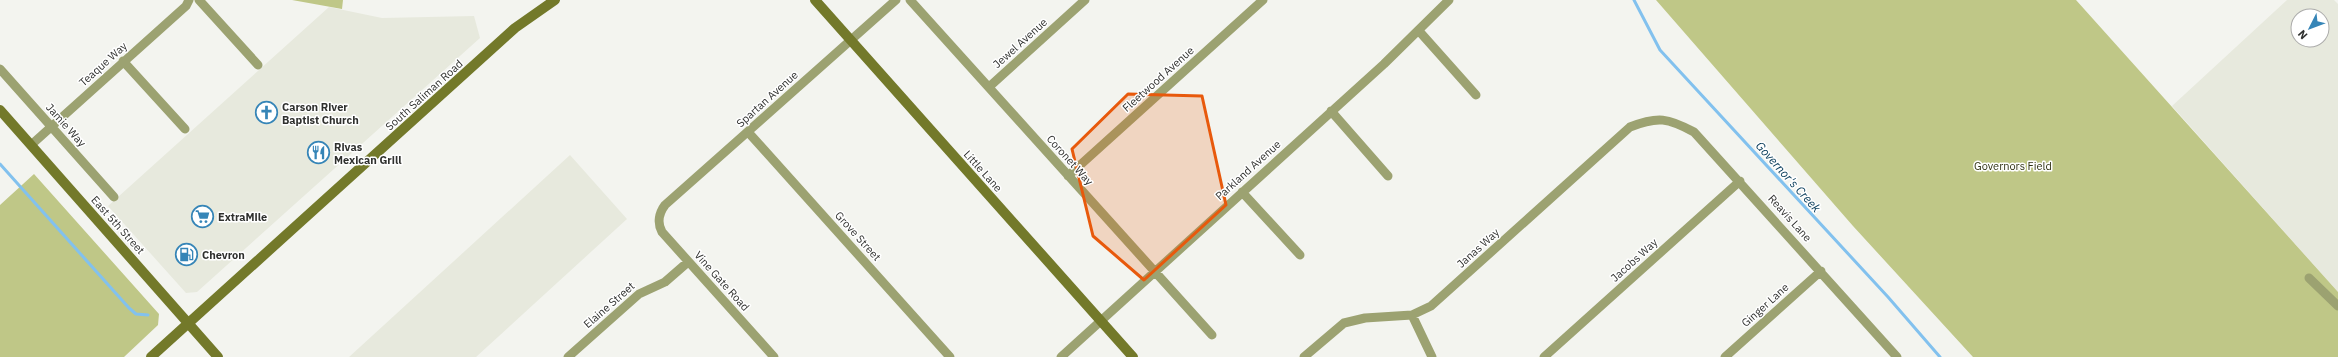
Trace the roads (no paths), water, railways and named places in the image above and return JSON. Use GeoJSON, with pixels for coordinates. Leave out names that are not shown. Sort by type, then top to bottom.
{"type":"FeatureCollection","features":[{"type":"Feature","properties":{"kind":"main road","name":"South Saliman Road"},"geometry":{"type":"LineString","coordinates":[[151,357],[515,28],[555,0]]}},
{"type":"Feature","properties":{"kind":"main road","name":"Little Lane"},"geometry":{"type":"LineString","coordinates":[[815,0],[1133,357]]}},
{"type":"Feature","properties":{"kind":"main road","name":"East 5th Street"},"geometry":{"type":"LineString","coordinates":[[0,110],[218,357]]}},
{"type":"Feature","properties":{"kind":"street","name":"Teaque Way"},"geometry":{"type":"LineString","coordinates":[[31,145],[186,6],[189,0]]}},
{"type":"Feature","properties":{"kind":"street"},"geometry":{"type":"LineString","coordinates":[[198,0],[258,65]]}},
{"type":"Feature","properties":{"kind":"street","name":"Spartan Avenue"},"geometry":{"type":"LineString","coordinates":[[659,219],[665,205],[896,0]]}},
{"type":"Feature","properties":{"kind":"street","name":"Coronet Way"},"geometry":{"type":"LineString","coordinates":[[910,0],[1212,335]]}},
{"type":"Feature","properties":{"kind":"street","name":"Jewel Avenue"},"geometry":{"type":"LineString","coordinates":[[989,87],[1085,0]]}},
{"type":"Feature","properties":{"kind":"street","name":"Fleetwood Avenue"},"geometry":{"type":"LineString","coordinates":[[1068,176],[1263,0]]}},
{"type":"Feature","properties":{"kind":"street","name":"Parkland Avenue"},"geometry":{"type":"LineString","coordinates":[[1061,357],[1331,112],[1419,31],[1449,0]]}},
{"type":"Feature","properties":{"kind":"street"},"geometry":{"type":"LineString","coordinates":[[1419,31],[1476,95]]}},
{"type":"Feature","properties":{"kind":"street"},"geometry":{"type":"LineString","coordinates":[[123,61],[185,129]]}},
{"type":"Feature","properties":{"kind":"street","name":"Jamie Way"},"geometry":{"type":"LineString","coordinates":[[0,69],[114,197]]}},
{"type":"Feature","properties":{"kind":"street"},"geometry":{"type":"LineString","coordinates":[[1331,112],[1388,176]]}},
{"type":"Feature","properties":{"kind":"street","name":"Reavis Lane"},"geometry":{"type":"LineString","coordinates":[[1650,119],[1672,120],[1694,132],[1740,181],[1897,357]]}},
{"type":"Feature","properties":{"kind":"street","name":"Janas Way"},"geometry":{"type":"LineString","coordinates":[[1304,357],[1344,323],[1365,318],[1412,315],[1432,306],[1630,127],[1650,119]]}},
{"type":"Feature","properties":{"kind":"street","name":"Grove Street"},"geometry":{"type":"LineString","coordinates":[[748,132],[950,357]]}},
{"type":"Feature","properties":{"kind":"street","name":"Jacobs Way"},"geometry":{"type":"LineString","coordinates":[[1544,357],[1740,181]]}},
{"type":"Feature","properties":{"kind":"street"},"geometry":{"type":"LineString","coordinates":[[1242,192],[1300,255]]}},
{"type":"Feature","properties":{"kind":"street","name":"Vine Gate Road"},"geometry":{"type":"LineString","coordinates":[[659,219],[662,232],[774,357]]}},
{"type":"Feature","properties":{"kind":"street","name":"Elaine Street"},"geometry":{"type":"LineString","coordinates":[[569,357],[639,294],[665,282],[688,262]]}},
{"type":"Feature","properties":{"kind":"street","name":"Ginger Lane"},"geometry":{"type":"LineString","coordinates":[[1725,357],[1821,271]]}},
{"type":"Feature","properties":{"kind":"street"},"geometry":{"type":"LineString","coordinates":[[2308,278],[2338,306]]}},
{"type":"Feature","properties":{"kind":"street"},"geometry":{"type":"LineString","coordinates":[[1412,315],[1432,357]]}},
{"type":"Feature","properties":{"kind":"waterway","name":"Governor's Creek"},"geometry":{"type":"LineString","coordinates":[[1634,0],[1660,50],[1888,297],[1940,357]]}},
{"type":"Feature","properties":{"kind":"waterway"},"geometry":{"type":"LineString","coordinates":[[0,164],[129,308],[136,314],[148,315]]}},
{"type":"Feature","properties":{"kind":"place","name":"Carson River Baptist Church"},"geometry":{"type":"Point","coordinates":[266,113]}},
{"type":"Feature","properties":{"kind":"place","name":"Rivas Mexican Grill"},"geometry":{"type":"Point","coordinates":[319,153]}},
{"type":"Feature","properties":{"kind":"place","name":"ExtraMile"},"geometry":{"type":"Point","coordinates":[203,217]}},
{"type":"Feature","properties":{"kind":"place","name":"Chevron"},"geometry":{"type":"Point","coordinates":[187,255]}},
{"type":"Feature","properties":{"kind":"park label","name":"Governors Field"},"geometry":{"type":"Point","coordinates":[2013,166]}}]}
